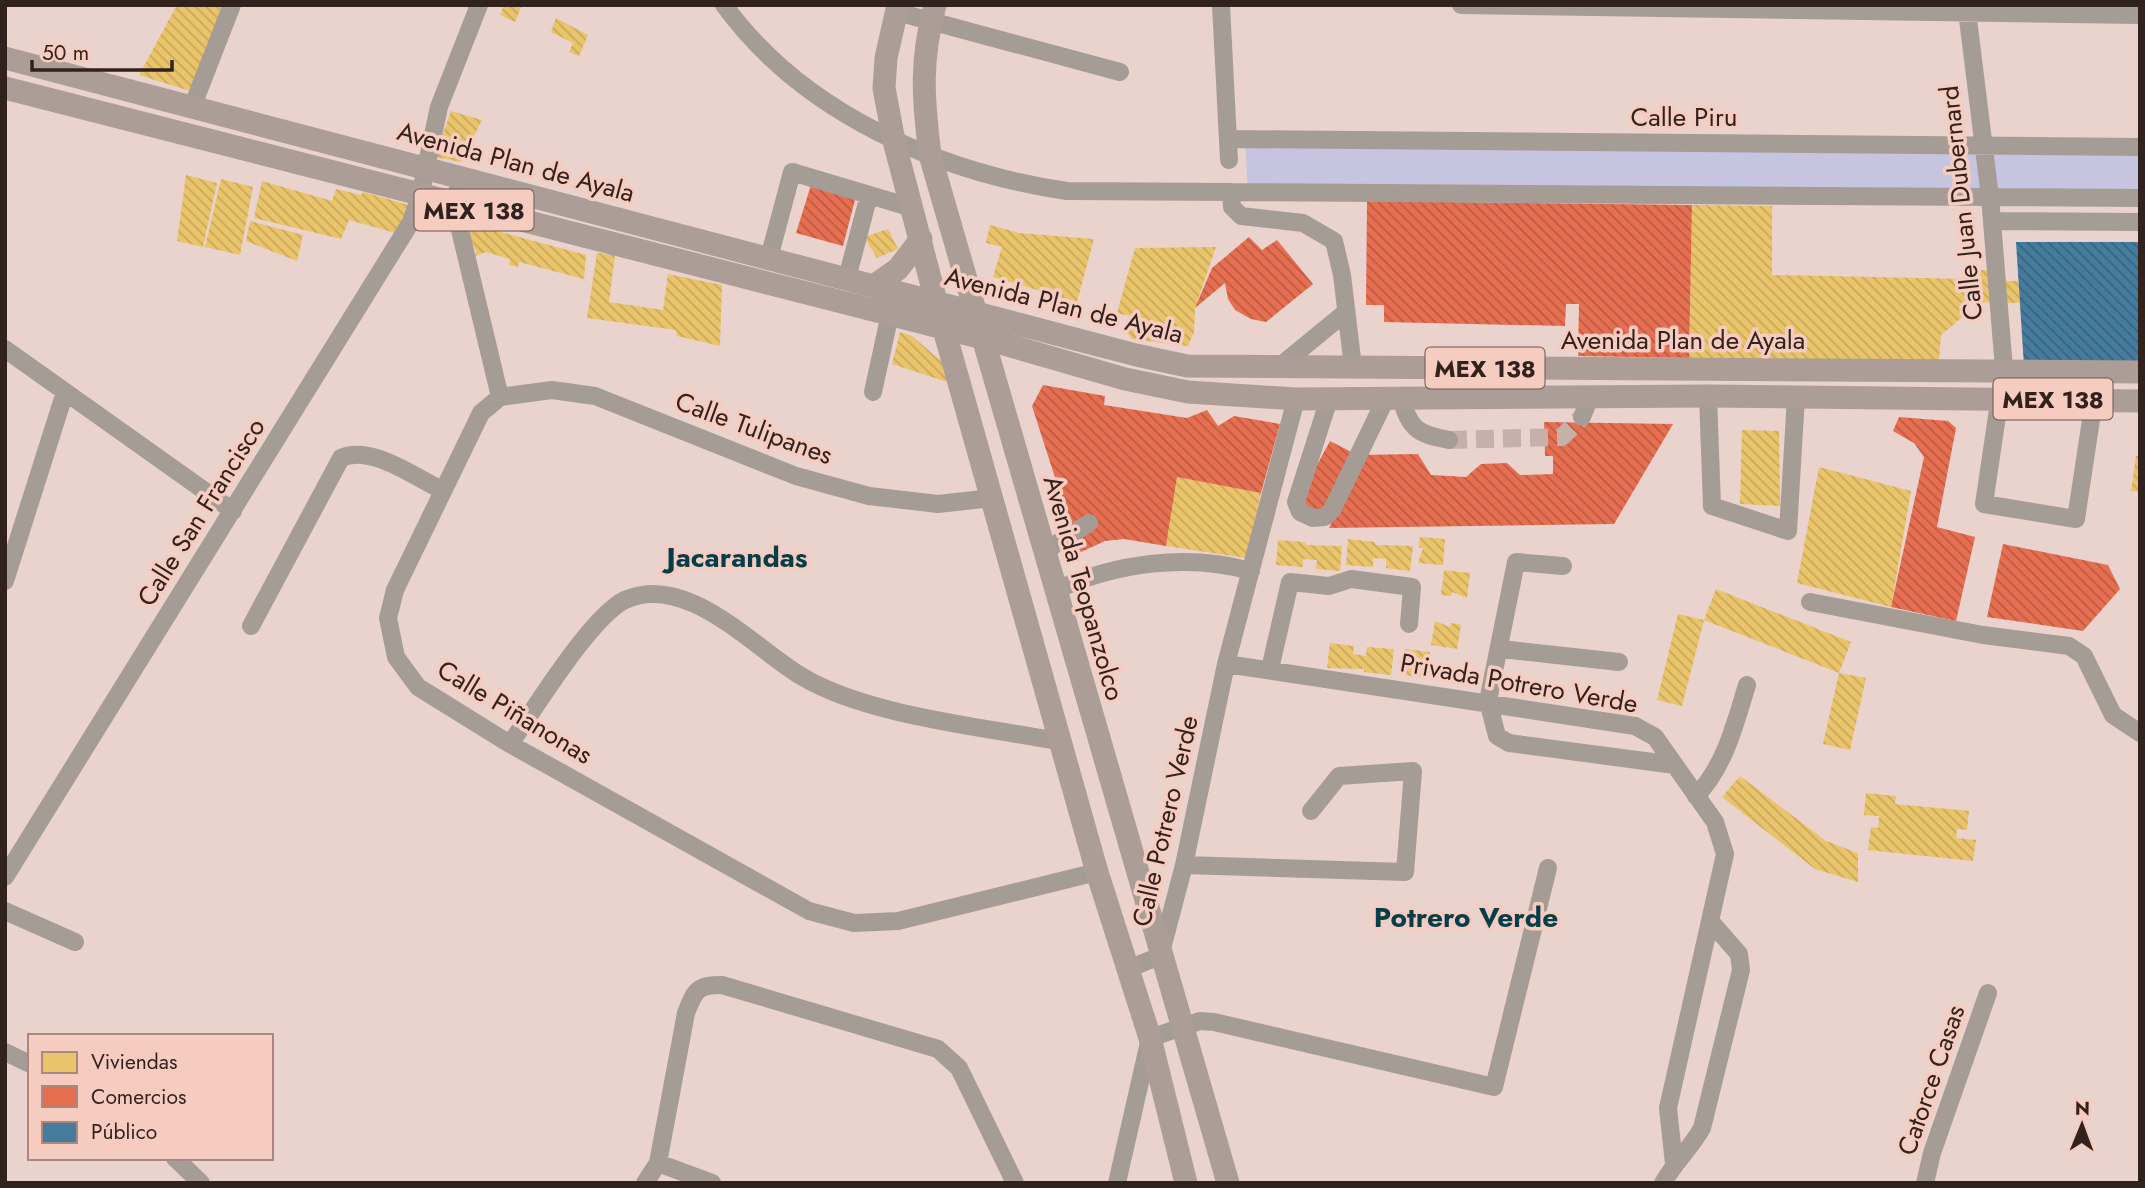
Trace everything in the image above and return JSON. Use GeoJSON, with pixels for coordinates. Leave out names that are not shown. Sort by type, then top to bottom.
{"type":"FeatureCollection","features":[{"type":"Feature","properties":{"kind":"main road"},"geometry":{"type":"LineString","coordinates":[[897,9],[884,89],[894,141],[936,301],[1097,872],[1150,1038],[1186,1183]]}},
{"type":"Feature","properties":{"kind":"main road","name":"Avenida Teopanzolco"},"geometry":{"type":"LineString","coordinates":[[933,13],[922,64],[922,97],[930,155],[1180,1027],[1228,1183]]}},
{"type":"Feature","properties":{"kind":"main road","name":"Avenida Plan de Ayala"},"geometry":{"type":"LineString","coordinates":[[5,58],[1187,366],[2004,369],[2140,372]]}},
{"type":"Feature","properties":{"kind":"main road","name":"Avenida Plan de Ayala"},"geometry":{"type":"LineString","coordinates":[[5,88],[454,205],[983,338],[1125,379],[1188,392],[1296,399],[1393,398],[1586,407],[1707,396],[2000,397],[2140,401]]}},
{"type":"Feature","properties":{"kind":"main road"},"geometry":{"type":"LineString","coordinates":[[876,285],[898,270],[921,239]]}},
{"type":"Feature","properties":{"kind":"main road"},"geometry":{"type":"LineString","coordinates":[[1031,632],[1065,620]]}},
{"type":"Feature","properties":{"kind":"street"},"geometry":{"type":"LineString","coordinates":[[193,105],[232,5]]}},
{"type":"Feature","properties":{"kind":"street","name":"Calle San Francisco"},"geometry":{"type":"LineString","coordinates":[[5,877],[411,222],[427,168],[439,107],[479,5]]}},
{"type":"Feature","properties":{"kind":"street"},"geometry":{"type":"LineString","coordinates":[[723,5],[735,21],[790,74],[848,117],[894,141],[930,155],[1022,184],[1067,191],[2140,198]]}},
{"type":"Feature","properties":{"kind":"street"},"geometry":{"type":"LineString","coordinates":[[1221,5],[1229,160]]}},
{"type":"Feature","properties":{"kind":"street"},"geometry":{"type":"LineString","coordinates":[[1461,5],[1965,8],[2140,15]]}},
{"type":"Feature","properties":{"kind":"street","name":"Calle Juan Dubernard"},"geometry":{"type":"LineString","coordinates":[[1965,8],[1990,197],[2004,369],[1984,504],[2076,519],[2094,400]]}},
{"type":"Feature","properties":{"kind":"street"},"geometry":{"type":"LineString","coordinates":[[897,9],[933,13],[1120,72]]}},
{"type":"Feature","properties":{"kind":"street","name":"Calle Piru"},"geometry":{"type":"LineString","coordinates":[[1228,139],[2140,147]]}},
{"type":"Feature","properties":{"kind":"street"},"geometry":{"type":"LineString","coordinates":[[769,258],[792,172],[913,208]]}},
{"type":"Feature","properties":{"kind":"street"},"geometry":{"type":"LineString","coordinates":[[461,176],[454,205],[500,397]]}},
{"type":"Feature","properties":{"kind":"street"},"geometry":{"type":"LineString","coordinates":[[1231,192],[1232,207],[1241,216],[1303,223],[1334,241],[1353,368]]}},
{"type":"Feature","properties":{"kind":"street"},"geometry":{"type":"LineString","coordinates":[[847,278],[869,195]]}},
{"type":"Feature","properties":{"kind":"street"},"geometry":{"type":"LineString","coordinates":[[1992,221],[2140,222]]}},
{"type":"Feature","properties":{"kind":"street"},"geometry":{"type":"LineString","coordinates":[[1279,367],[1346,312]]}},
{"type":"Feature","properties":{"kind":"street"},"geometry":{"type":"LineString","coordinates":[[873,392],[890,314]]}},
{"type":"Feature","properties":{"kind":"street"},"geometry":{"type":"LineString","coordinates":[[5,349],[233,512]]}},
{"type":"Feature","properties":{"kind":"street","name":"Calle Tulipanes"},"geometry":{"type":"LineString","coordinates":[[500,397],[552,390],[595,396],[796,476],[869,496],[938,504],[992,498]]}},
{"type":"Feature","properties":{"kind":"street"},"geometry":{"type":"LineString","coordinates":[[5,581],[65,392]]}},
{"type":"Feature","properties":{"kind":"street"},"geometry":{"type":"LineString","coordinates":[[1707,396],[1712,506],[1788,531],[1797,397]]}},
{"type":"Feature","properties":{"kind":"street","name":"Calle Piñanonas"},"geometry":{"type":"LineString","coordinates":[[500,397],[481,413],[395,590],[388,618],[396,657],[418,687],[510,744],[809,911],[854,923],[898,921],[1097,872]]}},
{"type":"Feature","properties":{"kind":"street"},"geometry":{"type":"LineString","coordinates":[[1328,399],[1296,502],[1300,513],[1313,518],[1325,517],[1332,510],[1393,398],[1407,420],[1422,435],[1449,440]]}},
{"type":"Feature","properties":{"kind":"street","name":"Calle Potrero Verde"},"geometry":{"type":"LineString","coordinates":[[1128,968],[1160,956],[1184,865],[1226,664],[1296,399]]}},
{"type":"Feature","properties":{"kind":"street"},"geometry":{"type":"LineString","coordinates":[[251,626],[341,458],[354,452],[368,455],[442,490]]}},
{"type":"Feature","properties":{"kind":"street"},"geometry":{"type":"LineString","coordinates":[[1045,551],[1089,523]]}},
{"type":"Feature","properties":{"kind":"street"},"geometry":{"type":"LineString","coordinates":[[1056,590],[1130,567],[1169,561],[1198,561],[1251,571]]}},
{"type":"Feature","properties":{"kind":"street"},"geometry":{"type":"LineString","coordinates":[[1563,566],[1517,562],[1501,649],[1488,701],[1497,736],[1509,743],[1675,765]]}},
{"type":"Feature","properties":{"kind":"street"},"geometry":{"type":"LineString","coordinates":[[1226,664],[1270,669],[1290,582],[1329,586],[1351,579],[1412,587],[1409,624]]}},
{"type":"Feature","properties":{"kind":"street"},"geometry":{"type":"LineString","coordinates":[[510,744],[600,617],[626,599],[658,593],[694,601],[803,677],[866,704],[1062,742]]}},
{"type":"Feature","properties":{"kind":"street"},"geometry":{"type":"LineString","coordinates":[[1810,602],[1983,635],[2069,646],[2084,656],[2113,715],[2134,730]]}},
{"type":"Feature","properties":{"kind":"street"},"geometry":{"type":"LineString","coordinates":[[1501,649],[1619,662]]}},
{"type":"Feature","properties":{"kind":"street","name":"Privada Potrero Verde"},"geometry":{"type":"LineString","coordinates":[[1270,669],[1635,726],[1655,737],[1715,822],[1724,854],[1710,921]]}},
{"type":"Feature","properties":{"kind":"street"},"geometry":{"type":"LineString","coordinates":[[1696,796],[1710,781],[1731,737],[1747,685]]}},
{"type":"Feature","properties":{"kind":"street"},"geometry":{"type":"LineString","coordinates":[[1184,865],[1405,872],[1413,771],[1339,776],[1311,811]]}},
{"type":"Feature","properties":{"kind":"street"},"geometry":{"type":"LineString","coordinates":[[1117,1183],[1150,1038],[1200,1021],[1493,1087],[1548,868]]}},
{"type":"Feature","properties":{"kind":"street"},"geometry":{"type":"LineString","coordinates":[[5,911],[75,942]]}},
{"type":"Feature","properties":{"kind":"street"},"geometry":{"type":"LineString","coordinates":[[1674,1164],[1668,1108],[1710,921]]}},
{"type":"Feature","properties":{"kind":"street"},"geometry":{"type":"LineString","coordinates":[[1663,1183],[1674,1164],[1693,1145],[1702,1128],[1741,970],[1739,954],[1710,921]]}},
{"type":"Feature","properties":{"kind":"street"},"geometry":{"type":"LineString","coordinates":[[645,1183],[658,1163],[686,1013],[693,994],[704,985],[722,985],[938,1049],[959,1068],[1014,1183]]}},
{"type":"Feature","properties":{"kind":"street","name":"Catorce Casas"},"geometry":{"type":"LineString","coordinates":[[1924,1183],[1931,1153],[1988,993]]}},
{"type":"Feature","properties":{"kind":"street"},"geometry":{"type":"LineString","coordinates":[[5,1052],[28,1063]]}},
{"type":"Feature","properties":{"kind":"street"},"geometry":{"type":"LineString","coordinates":[[177,1160],[201,1183]]}},
{"type":"Feature","properties":{"kind":"street"},"geometry":{"type":"LineString","coordinates":[[658,1163],[712,1183]]}},
{"type":"Feature","properties":{"kind":"shaded area"},"geometry":{"type":"Polygon","coordinates":[[[1245,139],[2140,147],[2140,198],[1248,192],[1245,139]]]}},
{"type":"Feature","properties":{"kind":"building: Viviendas"},"geometry":{"type":"Polygon","coordinates":[[[177,5],[225,5],[190,91],[139,75],[177,5]]]}},
{"type":"Feature","properties":{"kind":"building: Viviendas"},"geometry":{"type":"Polygon","coordinates":[[[504,5],[522,5],[515,22],[500,15],[504,5]]]}},
{"type":"Feature","properties":{"kind":"building: Viviendas"},"geometry":{"type":"Polygon","coordinates":[[[556,18],[588,35],[579,56],[569,52],[573,43],[551,32],[556,18]]]}},
{"type":"Feature","properties":{"kind":"building: Viviendas"},"geometry":{"type":"Polygon","coordinates":[[[451,111],[482,120],[461,162],[435,157],[451,111]]]}},
{"type":"Feature","properties":{"kind":"building: Viviendas"},"geometry":{"type":"Polygon","coordinates":[[[186,175],[217,183],[203,247],[177,241],[186,175]]]}},
{"type":"Feature","properties":{"kind":"building: Viviendas"},"geometry":{"type":"Polygon","coordinates":[[[221,179],[253,187],[240,255],[205,247],[221,179]]]}},
{"type":"Feature","properties":{"kind":"building: Viviendas"},"geometry":{"type":"Polygon","coordinates":[[[262,181],[332,201],[336,189],[361,195],[363,192],[412,206],[399,234],[349,220],[341,239],[254,218],[262,181]]]}},
{"type":"Feature","properties":{"kind":"building: Viviendas"},"geometry":{"type":"Polygon","coordinates":[[[1692,205],[1772,206],[1772,275],[1970,279],[1969,270],[1988,270],[1988,281],[2018,281],[2020,303],[1965,302],[1965,315],[1941,335],[1939,361],[1689,358],[1692,205]]]}},
{"type":"Feature","properties":{"kind":"building: Viviendas"},"geometry":{"type":"Polygon","coordinates":[[[250,221],[303,235],[297,261],[246,241],[250,221]]]}},
{"type":"Feature","properties":{"kind":"building: Viviendas"},"geometry":{"type":"Polygon","coordinates":[[[471,224],[586,255],[584,279],[519,262],[518,267],[509,265],[510,259],[486,252],[475,256],[476,251],[466,231],[471,224]]]}},
{"type":"Feature","properties":{"kind":"building: Viviendas"},"geometry":{"type":"Polygon","coordinates":[[[990,225],[1019,233],[1094,239],[1077,302],[993,277],[1002,247],[986,243],[990,225]]]}},
{"type":"Feature","properties":{"kind":"building: Viviendas"},"geometry":{"type":"Polygon","coordinates":[[[888,229],[898,249],[877,258],[864,237],[888,229]]]}},
{"type":"Feature","properties":{"kind":"building: Viviendas"},"geometry":{"type":"Polygon","coordinates":[[[1216,247],[1195,308],[1194,332],[1188,346],[1132,339],[1126,332],[1130,316],[1117,313],[1135,248],[1216,247]]]}},
{"type":"Feature","properties":{"kind":"building: Viviendas"},"geometry":{"type":"Polygon","coordinates":[[[597,253],[615,255],[609,302],[663,310],[668,274],[722,285],[720,346],[677,336],[676,330],[587,318],[597,253]]]}},
{"type":"Feature","properties":{"kind":"building: Viviendas"},"geometry":{"type":"Polygon","coordinates":[[[900,332],[912,336],[942,362],[947,382],[892,364],[900,332]]]}},
{"type":"Feature","properties":{"kind":"building: Viviendas"},"geometry":{"type":"Polygon","coordinates":[[[1742,430],[1779,431],[1780,506],[1740,504],[1742,430]]]}},
{"type":"Feature","properties":{"kind":"building: Viviendas"},"geometry":{"type":"Polygon","coordinates":[[[2136,456],[2140,456],[2140,492],[2131,491],[2136,456]]]}},
{"type":"Feature","properties":{"kind":"building: Viviendas"},"geometry":{"type":"Polygon","coordinates":[[[1819,467],[1911,491],[1891,607],[1797,583],[1819,467]]]}},
{"type":"Feature","properties":{"kind":"building: Viviendas"},"geometry":{"type":"Polygon","coordinates":[[[1177,477],[1261,493],[1246,558],[1166,546],[1177,477]]]}},
{"type":"Feature","properties":{"kind":"building: Viviendas"},"geometry":{"type":"Polygon","coordinates":[[[1420,537],[1445,539],[1443,565],[1418,563],[1423,548],[1419,548],[1420,537]]]}},
{"type":"Feature","properties":{"kind":"building: Viviendas"},"geometry":{"type":"Polygon","coordinates":[[[1348,539],[1375,542],[1376,545],[1413,546],[1410,571],[1386,568],[1386,559],[1373,558],[1373,567],[1346,565],[1348,539]]]}},
{"type":"Feature","properties":{"kind":"building: Viviendas"},"geometry":{"type":"Polygon","coordinates":[[[1278,540],[1305,542],[1306,545],[1342,546],[1340,571],[1316,569],[1317,560],[1303,559],[1303,567],[1276,565],[1278,540]]]}},
{"type":"Feature","properties":{"kind":"building: Viviendas"},"geometry":{"type":"Polygon","coordinates":[[[1444,570],[1470,573],[1467,598],[1452,592],[1451,596],[1441,595],[1444,570]]]}},
{"type":"Feature","properties":{"kind":"building: Viviendas"},"geometry":{"type":"Polygon","coordinates":[[[1716,589],[1851,642],[1839,673],[1704,620],[1716,589]]]}},
{"type":"Feature","properties":{"kind":"building: Viviendas"},"geometry":{"type":"Polygon","coordinates":[[[1678,614],[1704,620],[1682,706],[1657,700],[1678,614]]]}},
{"type":"Feature","properties":{"kind":"building: Viviendas"},"geometry":{"type":"Polygon","coordinates":[[[1435,621],[1450,627],[1451,623],[1461,625],[1457,649],[1431,645],[1435,621]]]}},
{"type":"Feature","properties":{"kind":"building: Viviendas"},"geometry":{"type":"Polygon","coordinates":[[[1330,643],[1354,646],[1353,654],[1366,656],[1367,647],[1394,649],[1391,675],[1364,672],[1364,669],[1327,668],[1330,643]]]}},
{"type":"Feature","properties":{"kind":"building: Viviendas"},"geometry":{"type":"Polygon","coordinates":[[[1405,649],[1430,652],[1427,678],[1402,675],[1403,665],[1407,666],[1405,649]]]}},
{"type":"Feature","properties":{"kind":"building: Viviendas"},"geometry":{"type":"Polygon","coordinates":[[[1839,673],[1866,678],[1850,750],[1823,744],[1839,673]]]}},
{"type":"Feature","properties":{"kind":"building: Viviendas"},"geometry":{"type":"Polygon","coordinates":[[[1740,776],[1826,841],[1858,853],[1858,882],[1815,869],[1722,797],[1740,776]]]}},
{"type":"Feature","properties":{"kind":"building: Viviendas"},"geometry":{"type":"Polygon","coordinates":[[[1866,793],[1896,796],[1895,804],[1969,811],[1967,830],[1957,829],[1956,838],[1976,840],[1973,861],[1868,850],[1871,827],[1878,828],[1879,816],[1864,815],[1866,793]]]}},
{"type":"Feature","properties":{"kind":"building: Comercios"},"geometry":{"type":"Polygon","coordinates":[[[811,185],[856,196],[843,246],[796,233],[811,185]]]}},
{"type":"Feature","properties":{"kind":"building: Comercios"},"geometry":{"type":"Polygon","coordinates":[[[1367,201],[1692,205],[1689,358],[1578,356],[1579,304],[1566,304],[1565,326],[1384,322],[1384,305],[1366,305],[1367,201]]]}},
{"type":"Feature","properties":{"kind":"building: Comercios"},"geometry":{"type":"Polygon","coordinates":[[[1249,237],[1262,250],[1277,240],[1313,284],[1266,322],[1251,319],[1235,310],[1228,299],[1225,283],[1195,308],[1212,268],[1249,237]]]}},
{"type":"Feature","properties":{"kind":"building: Comercios"},"geometry":{"type":"Polygon","coordinates":[[[1043,385],[1105,396],[1104,405],[1187,418],[1207,410],[1218,426],[1234,416],[1280,424],[1261,493],[1177,477],[1166,546],[1124,539],[1105,541],[1068,558],[1055,519],[1067,515],[1032,406],[1043,385]]]}},
{"type":"Feature","properties":{"kind":"building: Comercios"},"geometry":{"type":"Polygon","coordinates":[[[1899,417],[1948,421],[1956,428],[1937,527],[1975,537],[1956,621],[1891,607],[1924,457],[1914,443],[1893,431],[1899,417]]]}},
{"type":"Feature","properties":{"kind":"building: Comercios"},"geometry":{"type":"Polygon","coordinates":[[[1544,422],[1673,424],[1614,524],[1329,528],[1340,506],[1323,512],[1306,510],[1298,500],[1330,441],[1357,455],[1418,454],[1431,475],[1466,477],[1481,464],[1507,463],[1520,475],[1553,474],[1553,456],[1545,456],[1544,422]]]}},
{"type":"Feature","properties":{"kind":"building: Comercios"},"geometry":{"type":"Polygon","coordinates":[[[2003,544],[2108,565],[2120,589],[2083,631],[1987,617],[2003,544]]]}},
{"type":"Feature","properties":{"kind":"building: Público"},"geometry":{"type":"Polygon","coordinates":[[[2016,242],[2140,242],[2140,367],[2024,366],[2016,242]]]}},
{"type":"Feature","properties":{"kind":"tunnel"},"geometry":{"type":"LineString","coordinates":[[1449,440],[1562,437],[1582,417]]}},
{"type":"Feature","properties":{"kind":"district","name":"Jacarandas"},"geometry":{"type":"Point","coordinates":[737,557]}},
{"type":"Feature","properties":{"kind":"district","name":"Potrero Verde"},"geometry":{"type":"Point","coordinates":[1466,917]}}]}
